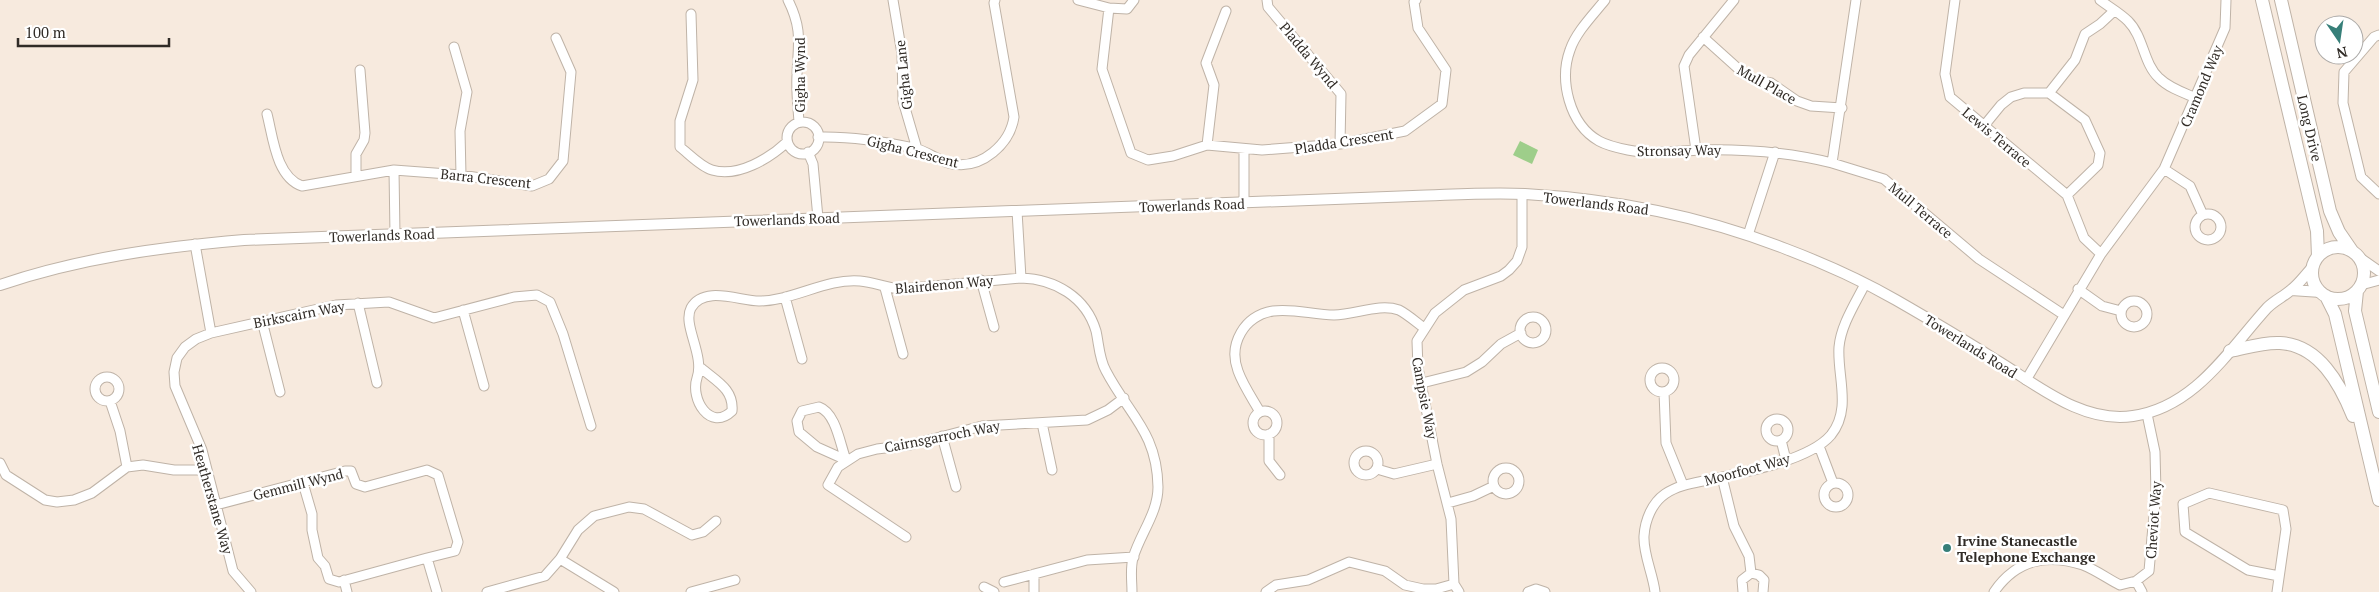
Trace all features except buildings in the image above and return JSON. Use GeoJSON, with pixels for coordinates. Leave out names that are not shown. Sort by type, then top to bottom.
{"type":"FeatureCollection","features":[{"type":"Feature","properties":{"kind":"main road","name":"Long Drive"},"geometry":{"type":"LineString","coordinates":[[2262,0],[2317,231],[2318,256]]}},
{"type":"Feature","properties":{"kind":"main road","name":"Long Drive"},"geometry":{"type":"LineString","coordinates":[[2282,0],[2330,211],[2339,232],[2356,254]]}},
{"type":"Feature","properties":{"kind":"main road"},"geometry":{"type":"LineString","coordinates":[[2379,412],[2356,311],[2359,288],[2364,271],[2356,254],[2338,246],[2324,251],[2318,256],[2312,268],[2315,285],[2335,314],[2379,500]]}},
{"type":"Feature","properties":{"kind":"main road"},"geometry":{"type":"LineString","coordinates":[[2323,294],[2345,298],[2359,288]]}},
{"type":"Feature","properties":{"kind":"main road"},"geometry":{"type":"LineString","coordinates":[[2230,351],[2262,344],[2279,343],[2294,345],[2311,355],[2330,371],[2345,397],[2369,456]]}},
{"type":"Feature","properties":{"kind":"street","name":"Gigha Wynd"},"geometry":{"type":"LineString","coordinates":[[788,0],[799,29],[800,49],[797,76],[799,122]]}},
{"type":"Feature","properties":{"kind":"street","name":"Gigha Lane"},"geometry":{"type":"LineString","coordinates":[[893,0],[902,54],[903,101],[917,149]]}},
{"type":"Feature","properties":{"kind":"street","name":"Gigha Crescent"},"geometry":{"type":"LineString","coordinates":[[818,137],[862,138],[917,149],[937,160],[954,164],[976,163],[995,151],[1010,134],[1014,117],[995,0]]}},
{"type":"Feature","properties":{"kind":"street"},"geometry":{"type":"LineString","coordinates":[[1078,0],[1109,8],[1127,9],[1134,0]]}},
{"type":"Feature","properties":{"kind":"street","name":"Pladda Wynd"},"geometry":{"type":"LineString","coordinates":[[1267,0],[1268,7],[1341,94],[1340,144]]}},
{"type":"Feature","properties":{"kind":"street","name":"Pladda Crescent"},"geometry":{"type":"LineString","coordinates":[[1207,146],[1244,149],[1296,149],[1340,144],[1405,131],[1442,104],[1446,70],[1418,28],[1414,2],[1416,0]]}},
{"type":"Feature","properties":{"kind":"street","name":"Stronsay Way"},"geometry":{"type":"LineString","coordinates":[[1605,0],[1572,43],[1566,66],[1566,89],[1575,114],[1585,131],[1598,141],[1630,151],[1775,152],[1832,163]]}},
{"type":"Feature","properties":{"kind":"street"},"geometry":{"type":"LineString","coordinates":[[1696,150],[1684,66],[1703,37],[1734,0]]}},
{"type":"Feature","properties":{"kind":"street"},"geometry":{"type":"LineString","coordinates":[[1832,163],[1842,108],[1856,0]]}},
{"type":"Feature","properties":{"kind":"street","name":"Lewis Terrace"},"geometry":{"type":"LineString","coordinates":[[1955,0],[1946,74],[1946,86],[1950,97],[2067,195],[2084,238],[2101,254]]}},
{"type":"Feature","properties":{"kind":"street"},"geometry":{"type":"LineString","coordinates":[[2100,0],[2129,22],[2141,40],[2148,60],[2158,78],[2176,90],[2196,98]]}},
{"type":"Feature","properties":{"kind":"street","name":"Cramond Way"},"geometry":{"type":"LineString","coordinates":[[2026,380],[2078,289],[2101,254],[2164,169],[2225,28],[2226,0]]}},
{"type":"Feature","properties":{"kind":"street"},"geometry":{"type":"LineString","coordinates":[[1109,8],[1102,69],[1131,153],[1148,160],[1174,156],[1207,146],[1214,85],[1206,63],[1226,10]]}},
{"type":"Feature","properties":{"kind":"street"},"geometry":{"type":"LineString","coordinates":[[2049,93],[2074,60],[2085,34],[2114,11]]}},
{"type":"Feature","properties":{"kind":"street"},"geometry":{"type":"LineString","coordinates":[[692,14],[693,80],[680,121],[680,147],[711,170],[722,172],[741,170],[774,154],[787,142],[796,152],[808,152],[816,146],[818,137]]}},
{"type":"Feature","properties":{"kind":"street"},"geometry":{"type":"LineString","coordinates":[[2379,35],[2374,36],[2344,72],[2342,103],[2361,177],[2379,194]]}},
{"type":"Feature","properties":{"kind":"street","name":"Mull Place"},"geometry":{"type":"LineString","coordinates":[[1703,37],[1743,73],[1756,80],[1771,83],[1797,102],[1811,106],[1842,108]]}},
{"type":"Feature","properties":{"kind":"street","name":"Barra Crescent"},"geometry":{"type":"LineString","coordinates":[[267,114],[281,165],[295,183],[310,186],[356,175],[394,170],[461,175],[532,186],[549,179],[563,161],[571,72],[556,38]]}},
{"type":"Feature","properties":{"kind":"street"},"geometry":{"type":"LineString","coordinates":[[454,47],[467,98],[460,131],[461,175]]}},
{"type":"Feature","properties":{"kind":"street"},"geometry":{"type":"LineString","coordinates":[[356,175],[356,154],[364,140],[365,133],[360,70]]}},
{"type":"Feature","properties":{"kind":"street"},"geometry":{"type":"LineString","coordinates":[[1983,126],[2001,104],[2011,97],[2024,93],[2049,93],[2085,120],[2100,153],[2098,165],[2067,195]]}},
{"type":"Feature","properties":{"kind":"street","name":"Gigha Wynd"},"geometry":{"type":"LineString","coordinates":[[787,142],[789,129],[799,122],[813,125],[818,137]]}},
{"type":"Feature","properties":{"kind":"street"},"geometry":{"type":"LineString","coordinates":[[1244,149],[1244,203]]}},
{"type":"Feature","properties":{"kind":"street"},"geometry":{"type":"LineString","coordinates":[[808,152],[813,164],[818,218]]}},
{"type":"Feature","properties":{"kind":"street"},"geometry":{"type":"LineString","coordinates":[[1748,235],[1775,152]]}},
{"type":"Feature","properties":{"kind":"street","name":"Mull Terrace"},"geometry":{"type":"LineString","coordinates":[[1832,163],[1884,178],[1979,259],[2064,315]]}},
{"type":"Feature","properties":{"kind":"street"},"geometry":{"type":"LineString","coordinates":[[2164,169],[2190,186],[2203,215]]}},
{"type":"Feature","properties":{"kind":"street"},"geometry":{"type":"LineString","coordinates":[[394,170],[395,235]]}},
{"type":"Feature","properties":{"kind":"street","name":"Towerlands Road"},"geometry":{"type":"LineString","coordinates":[[0,286],[88,260],[195,244],[818,218],[1413,196],[1522,194],[1593,200],[1642,207],[1690,218],[1748,235],[1788,250],[1865,284],[2068,403],[2100,415],[2130,417],[2147,414],[2165,407],[2200,384],[2270,306],[2291,290],[2312,268]]}},
{"type":"Feature","properties":{"kind":"street","name":"Campsie Way"},"geometry":{"type":"LineString","coordinates":[[1456,588],[1451,519],[1437,464],[1416,356],[1417,341],[1435,313],[1464,290],[1500,276],[1517,261],[1522,246],[1522,194]]}},
{"type":"Feature","properties":{"kind":"street"},"geometry":{"type":"LineString","coordinates":[[1018,211],[1021,278]]}},
{"type":"Feature","properties":{"kind":"street"},"geometry":{"type":"LineString","coordinates":[[195,244],[211,333]]}},
{"type":"Feature","properties":{"kind":"street"},"geometry":{"type":"LineString","coordinates":[[2356,254],[2379,271]]}},
{"type":"Feature","properties":{"kind":"street","name":"Blairdenon Way"},"geometry":{"type":"LineString","coordinates":[[701,368],[728,391],[733,400],[732,411],[725,418],[718,419],[710,416],[696,398],[694,387],[701,368],[688,317],[691,308],[697,300],[720,294],[759,301],[785,297],[835,284],[860,281],[885,288],[901,289],[981,280],[1021,278],[1041,279],[1059,286],[1082,305],[1094,327],[1105,370],[1147,436],[1156,460],[1158,488],[1152,512],[1134,557],[1131,570],[1132,592]]}},
{"type":"Feature","properties":{"kind":"street"},"geometry":{"type":"LineString","coordinates":[[981,280],[994,327]]}},
{"type":"Feature","properties":{"kind":"street"},"geometry":{"type":"LineString","coordinates":[[2359,288],[2379,280]]}},
{"type":"Feature","properties":{"kind":"street","name":"Moorfoot Way"},"geometry":{"type":"LineString","coordinates":[[1655,592],[1644,537],[1649,515],[1661,497],[1683,485],[1758,469],[1786,460],[1819,446],[1832,434],[1840,418],[1843,396],[1839,346],[1843,329],[1865,284]]}},
{"type":"Feature","properties":{"kind":"street"},"geometry":{"type":"LineString","coordinates":[[885,288],[903,354]]}},
{"type":"Feature","properties":{"kind":"street"},"geometry":{"type":"LineString","coordinates":[[2078,289],[2102,306],[2121,311]]}},
{"type":"Feature","properties":{"kind":"street"},"geometry":{"type":"LineString","coordinates":[[2291,290],[2323,294]]}},
{"type":"Feature","properties":{"kind":"street","name":"Birkscairn Way"},"geometry":{"type":"LineString","coordinates":[[211,333],[336,305],[389,302],[434,318],[514,296],[537,295],[550,302],[564,334],[591,426]]}},
{"type":"Feature","properties":{"kind":"street"},"geometry":{"type":"LineString","coordinates":[[785,297],[802,359]]}},
{"type":"Feature","properties":{"kind":"street"},"geometry":{"type":"LineString","coordinates":[[358,303],[377,384]]}},
{"type":"Feature","properties":{"kind":"street"},"geometry":{"type":"LineString","coordinates":[[1260,412],[1238,371],[1235,358],[1240,332],[1247,322],[1258,316],[1274,311],[1334,315],[1384,308],[1399,310],[1424,328]]}},
{"type":"Feature","properties":{"kind":"street"},"geometry":{"type":"LineString","coordinates":[[463,310],[484,386]]}},
{"type":"Feature","properties":{"kind":"street"},"geometry":{"type":"LineString","coordinates":[[262,321],[280,392]]}},
{"type":"Feature","properties":{"kind":"street","name":"Heatherstane Way"},"geometry":{"type":"LineString","coordinates":[[211,333],[196,339],[176,358],[175,386],[202,450],[233,571],[251,592]]}},
{"type":"Feature","properties":{"kind":"street"},"geometry":{"type":"LineString","coordinates":[[1422,384],[1466,372],[1482,362],[1501,344],[1520,334]]}},
{"type":"Feature","properties":{"kind":"street"},"geometry":{"type":"LineString","coordinates":[[1664,392],[1666,443],[1683,485]]}},
{"type":"Feature","properties":{"kind":"street","name":"Cairnsgarroch Way"},"geometry":{"type":"LineString","coordinates":[[846,460],[877,449],[910,445],[982,426],[1087,420],[1108,410],[1124,398]]}},
{"type":"Feature","properties":{"kind":"street"},"geometry":{"type":"LineString","coordinates":[[110,401],[120,431],[127,467]]}},
{"type":"Feature","properties":{"kind":"street"},"geometry":{"type":"LineString","coordinates":[[819,407],[827,412],[846,460],[817,448],[802,437],[796,426],[798,416],[802,411],[819,407]]}},
{"type":"Feature","properties":{"kind":"street"},"geometry":{"type":"LineString","coordinates":[[1268,411],[1276,419],[1276,427],[1269,434],[1260,434],[1253,427],[1253,419],[1260,412],[1268,411]]}},
{"type":"Feature","properties":{"kind":"street","name":"Cheviot Way"},"geometry":{"type":"LineString","coordinates":[[2136,581],[2149,571],[2156,492],[2156,452],[2147,414]]}},
{"type":"Feature","properties":{"kind":"street"},"geometry":{"type":"LineString","coordinates":[[1042,423],[1052,470]]}},
{"type":"Feature","properties":{"kind":"street"},"geometry":{"type":"LineString","coordinates":[[1269,434],[1269,461],[1280,475]]}},
{"type":"Feature","properties":{"kind":"street"},"geometry":{"type":"LineString","coordinates":[[942,436],[956,487]]}},
{"type":"Feature","properties":{"kind":"street"},"geometry":{"type":"LineString","coordinates":[[1781,440],[1786,460]]}},
{"type":"Feature","properties":{"kind":"street"},"geometry":{"type":"LineString","coordinates":[[1819,446],[1833,483]]}},
{"type":"Feature","properties":{"kind":"street"},"geometry":{"type":"LineString","coordinates":[[846,460],[832,475],[828,485],[906,536]]}},
{"type":"Feature","properties":{"kind":"street"},"geometry":{"type":"LineString","coordinates":[[0,463],[6,476],[45,500],[57,502],[74,500],[92,493],[127,467],[143,465],[174,470],[206,470]]}},
{"type":"Feature","properties":{"kind":"street"},"geometry":{"type":"LineString","coordinates":[[1377,468],[1394,474],[1437,464]]}},
{"type":"Feature","properties":{"kind":"street","name":"Gemmill Wynd"},"geometry":{"type":"LineString","coordinates":[[216,505],[350,471],[356,484],[365,487],[427,470],[438,475],[458,542],[455,551],[344,580],[334,581],[329,579],[325,566],[318,558],[312,530],[312,514],[303,483]]}},
{"type":"Feature","properties":{"kind":"street"},"geometry":{"type":"LineString","coordinates":[[1722,477],[1734,526],[1748,556],[1751,573]]}},
{"type":"Feature","properties":{"kind":"street"},"geometry":{"type":"LineString","coordinates":[[1448,503],[1473,496],[1494,486]]}},
{"type":"Feature","properties":{"kind":"street"},"geometry":{"type":"LineString","coordinates":[[2277,592],[2286,529],[2283,510],[2209,493],[2183,504],[2185,532],[2248,570],[2279,576]]}},
{"type":"Feature","properties":{"kind":"street"},"geometry":{"type":"LineString","coordinates":[[487,592],[545,576],[560,559],[578,530],[594,516],[629,507],[644,509],[692,535],[703,532],[716,521]]}},
{"type":"Feature","properties":{"kind":"street"},"geometry":{"type":"LineString","coordinates":[[1004,582],[1087,560],[1134,557]]}},
{"type":"Feature","properties":{"kind":"street"},"geometry":{"type":"LineString","coordinates":[[427,558],[437,592]]}},
{"type":"Feature","properties":{"kind":"street"},"geometry":{"type":"LineString","coordinates":[[560,559],[614,592]]}},
{"type":"Feature","properties":{"kind":"street"},"geometry":{"type":"LineString","coordinates":[[1994,592],[2009,575],[2023,564],[2041,560],[2083,566],[2120,585],[2136,581],[2142,592]]}},
{"type":"Feature","properties":{"kind":"street"},"geometry":{"type":"LineString","coordinates":[[1266,592],[1276,586],[1308,580],[1349,562],[1385,571],[1405,585],[1423,589],[1456,588]]}},
{"type":"Feature","properties":{"kind":"street"},"geometry":{"type":"LineString","coordinates":[[1743,592],[1742,580],[1751,573]]}},
{"type":"Feature","properties":{"kind":"street"},"geometry":{"type":"LineString","coordinates":[[1751,573],[1759,575],[1764,580],[1763,592]]}},
{"type":"Feature","properties":{"kind":"street"},"geometry":{"type":"LineString","coordinates":[[1034,574],[1034,592]]}},
{"type":"Feature","properties":{"kind":"street"},"geometry":{"type":"LineString","coordinates":[[344,580],[347,592]]}},
{"type":"Feature","properties":{"kind":"street"},"geometry":{"type":"LineString","coordinates":[[691,592],[735,580]]}},
{"type":"Feature","properties":{"kind":"street"},"geometry":{"type":"LineString","coordinates":[[984,587],[994,592]]}},
{"type":"Feature","properties":{"kind":"street"},"geometry":{"type":"LineString","coordinates":[[1528,592],[1536,589],[1545,592]]}},
{"type":"Feature","properties":{"kind":"green space"},"geometry":{"type":"Polygon","coordinates":[[[1520,141],[1538,150],[1532,164],[1513,155],[1520,141]]]}},
{"type":"Feature","properties":{"kind":"place","name":"Irvine Stanecastle Telephone Exchange"},"geometry":{"type":"Point","coordinates":[1947,548]}}]}
